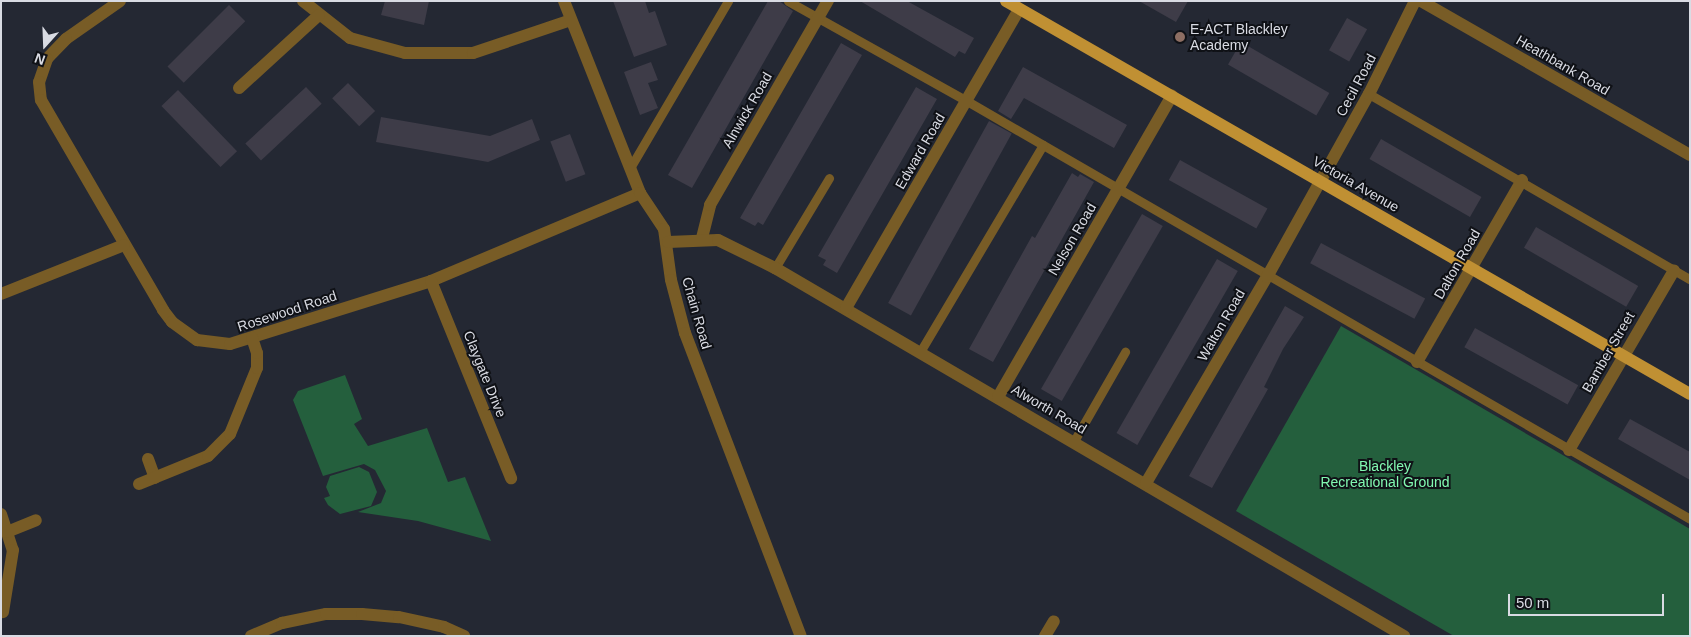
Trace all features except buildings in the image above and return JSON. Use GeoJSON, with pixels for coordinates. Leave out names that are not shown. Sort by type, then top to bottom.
{"type":"FeatureCollection","features":[{"type":"Feature","properties":{"kind":"main road","name":"Victoria Avenue"},"geometry":{"type":"LineString","coordinates":[[1006,1],[1690,394]]}},
{"type":"Feature","properties":{"kind":"street","name":"Rosewood Road"},"geometry":{"type":"LineString","coordinates":[[120,1],[66,39],[47,60],[42,68],[39,92],[55,128],[163,310],[185,333],[213,344],[230,344],[252,338],[431,281],[640,193]]}},
{"type":"Feature","properties":{"kind":"street"},"geometry":{"type":"LineString","coordinates":[[304,1],[319,15],[350,38],[405,52],[473,52],[571,20]]}},
{"type":"Feature","properties":{"kind":"street","name":"Chain Road"},"geometry":{"type":"LineString","coordinates":[[564,1],[640,193],[664,229],[668,242],[670,280],[685,333],[800,636]]}},
{"type":"Feature","properties":{"kind":"street","name":"Alnwick Road"},"geometry":{"type":"LineString","coordinates":[[702,238],[710,205],[828,1]]}},
{"type":"Feature","properties":{"kind":"street","name":"Cecil Road"},"geometry":{"type":"LineString","coordinates":[[1320,181],[1369,94],[1416,1]]}},
{"type":"Feature","properties":{"kind":"street","name":"Heathbank Road"},"geometry":{"type":"LineString","coordinates":[[1421,1],[1690,155]]}},
{"type":"Feature","properties":{"kind":"street","name":"Edward Road"},"geometry":{"type":"LineString","coordinates":[[846,308],[1020,9]]}},
{"type":"Feature","properties":{"kind":"street"},"geometry":{"type":"LineString","coordinates":[[239,88],[319,15]]}},
{"type":"Feature","properties":{"kind":"street","name":"Nelson Road"},"geometry":{"type":"LineString","coordinates":[[998,397],[1172,96]]}},
{"type":"Feature","properties":{"kind":"street","name":"Dalton Road"},"geometry":{"type":"LineString","coordinates":[[1417,362],[1473,268],[1522,180]]}},
{"type":"Feature","properties":{"kind":"street","name":"Walton Road"},"geometry":{"type":"LineString","coordinates":[[1146,483],[1267,277],[1320,181]]}},
{"type":"Feature","properties":{"kind":"street","name":"Alworth Road"},"geometry":{"type":"LineString","coordinates":[[668,242],[702,238],[731,244],[846,308],[1404,636]]}},
{"type":"Feature","properties":{"kind":"street"},"geometry":{"type":"LineString","coordinates":[[1,294],[124,245]]}},
{"type":"Feature","properties":{"kind":"street","name":"Bamber Street"},"geometry":{"type":"LineString","coordinates":[[1569,450],[1674,270]]}},
{"type":"Feature","properties":{"kind":"street","name":"Claygate Drive"},"geometry":{"type":"LineString","coordinates":[[431,281],[511,478]]}},
{"type":"Feature","properties":{"kind":"street"},"geometry":{"type":"LineString","coordinates":[[139,484],[208,456],[230,434],[257,368],[257,353],[252,338]]}},
{"type":"Feature","properties":{"kind":"street"},"geometry":{"type":"LineString","coordinates":[[148,459],[155,478]]}},
{"type":"Feature","properties":{"kind":"street"},"geometry":{"type":"LineString","coordinates":[[1,514],[14,550],[3,612]]}},
{"type":"Feature","properties":{"kind":"street"},"geometry":{"type":"LineString","coordinates":[[8,532],[36,520]]}},
{"type":"Feature","properties":{"kind":"street"},"geometry":{"type":"LineString","coordinates":[[251,636],[282,623],[326,614],[362,614],[399,617],[444,627],[464,636]]}},
{"type":"Feature","properties":{"kind":"street"},"geometry":{"type":"LineString","coordinates":[[1045,636],[1054,621]]}},
{"type":"Feature","properties":{"kind":"lane"},"geometry":{"type":"LineString","coordinates":[[630,168],[728,1]]}},
{"type":"Feature","properties":{"kind":"lane"},"geometry":{"type":"LineString","coordinates":[[788,1],[967,101],[1267,277],[1690,520]]}},
{"type":"Feature","properties":{"kind":"lane"},"geometry":{"type":"LineString","coordinates":[[1369,94],[1522,180],[1690,279]]}},
{"type":"Feature","properties":{"kind":"lane"},"geometry":{"type":"LineString","coordinates":[[920,352],[1043,146]]}},
{"type":"Feature","properties":{"kind":"lane"},"geometry":{"type":"LineString","coordinates":[[775,268],[829,178]]}},
{"type":"Feature","properties":{"kind":"lane"},"geometry":{"type":"LineString","coordinates":[[1074,441],[1124,352]]}},
{"type":"Feature","properties":{"kind":"green space","name":"Blackley Recreational Ground"},"geometry":{"type":"Polygon","coordinates":[[[1341,326],[1690,529],[1690,636],[1454,636],[1236,511],[1341,326]]]}},
{"type":"Feature","properties":{"kind":"green space"},"geometry":{"type":"Polygon","coordinates":[[[345,375],[362,419],[354,424],[368,446],[427,428],[448,482],[465,477],[491,541],[418,521],[358,512],[381,503],[386,491],[375,470],[364,464],[323,476],[293,400],[298,391],[345,375]]]}},
{"type":"Feature","properties":{"kind":"green space"},"geometry":{"type":"Polygon","coordinates":[[[359,467],[369,472],[377,492],[371,506],[340,514],[328,505],[324,498],[330,496],[326,487],[330,476],[359,467]]]}},
{"type":"Feature","properties":{"kind":"place","name":"E-ACT Blackley Academy"},"geometry":{"type":"Point","coordinates":[1180,37]}}]}
